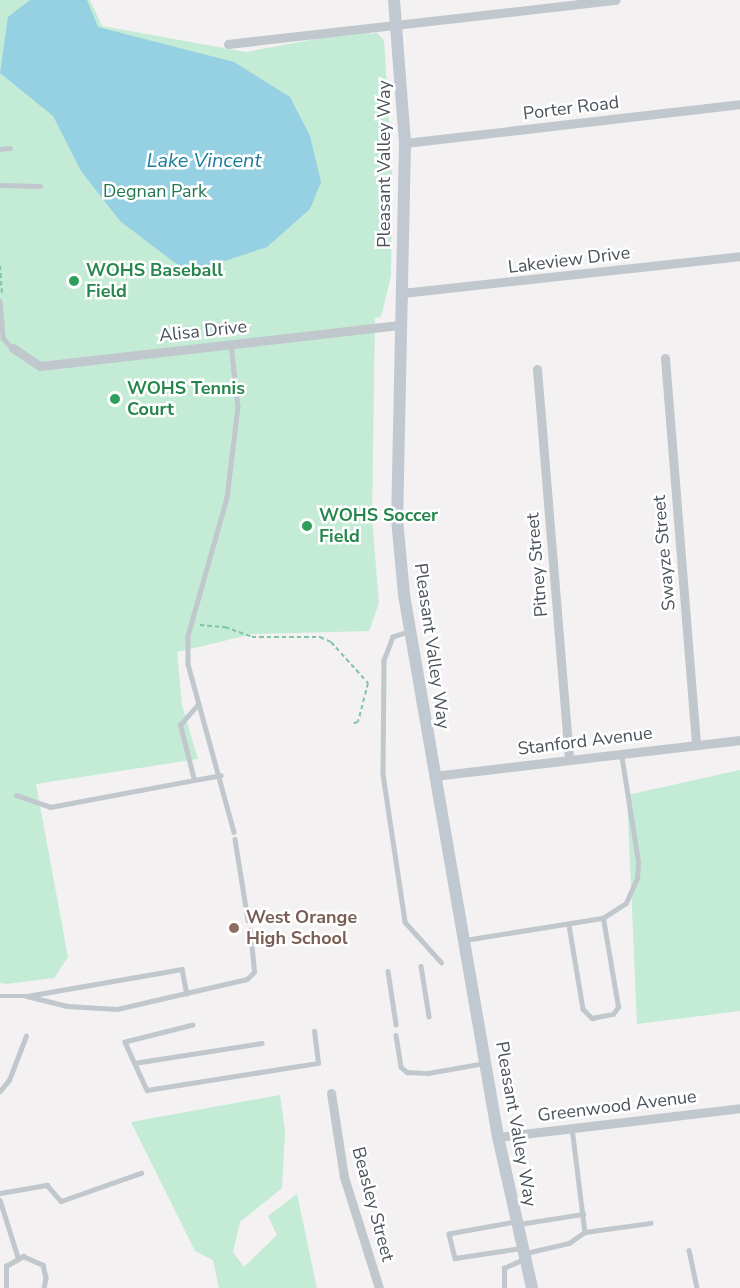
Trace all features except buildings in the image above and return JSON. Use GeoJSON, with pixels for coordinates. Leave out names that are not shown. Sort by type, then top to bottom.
{"type":"FeatureCollection","features":[{"type":"Feature","properties":{"kind":"main road","name":"Pleasant Valley Way"},"geometry":{"type":"LineString","coordinates":[[394,0],[405,143],[397,519],[408,632],[488,1062],[498,1137],[522,1253],[532,1288]]}},
{"type":"Feature","properties":{"kind":"street"},"geometry":{"type":"LineString","coordinates":[[228,44],[616,0]]}},
{"type":"Feature","properties":{"kind":"street","name":"Porter Road"},"geometry":{"type":"LineString","coordinates":[[405,143],[740,104]]}},
{"type":"Feature","properties":{"kind":"street","name":"Lakeview Drive"},"geometry":{"type":"LineString","coordinates":[[402,293],[740,256]]}},
{"type":"Feature","properties":{"kind":"street","name":"Alisa Drive"},"geometry":{"type":"LineString","coordinates":[[13,348],[40,366],[402,325]]}},
{"type":"Feature","properties":{"kind":"street","name":"Swayze Street"},"geometry":{"type":"LineString","coordinates":[[665,358],[696,745]]}},
{"type":"Feature","properties":{"kind":"street","name":"Pitney Street"},"geometry":{"type":"LineString","coordinates":[[537,369],[569,758]]}},
{"type":"Feature","properties":{"kind":"street","name":"Stanford Avenue"},"geometry":{"type":"LineString","coordinates":[[434,776],[569,758],[740,740]]}},
{"type":"Feature","properties":{"kind":"street","name":"Beasley Street"},"geometry":{"type":"LineString","coordinates":[[331,1093],[344,1177],[379,1288]]}},
{"type":"Feature","properties":{"kind":"street","name":"Greenwood Avenue"},"geometry":{"type":"LineString","coordinates":[[498,1137],[740,1108]]}},
{"type":"Feature","properties":{"kind":"lane"},"geometry":{"type":"LineString","coordinates":[[0,149],[10,148]]}},
{"type":"Feature","properties":{"kind":"lane"},"geometry":{"type":"LineString","coordinates":[[0,185],[40,186]]}},
{"type":"Feature","properties":{"kind":"lane"},"geometry":{"type":"LineString","coordinates":[[0,300],[3,338],[13,348]]}},
{"type":"Feature","properties":{"kind":"lane"},"geometry":{"type":"LineString","coordinates":[[231,344],[238,407],[227,498],[191,624],[188,664],[213,764],[221,774],[234,832]]}},
{"type":"Feature","properties":{"kind":"lane"},"geometry":{"type":"LineString","coordinates":[[408,632],[393,637],[384,661],[383,774],[405,922],[441,962]]}},
{"type":"Feature","properties":{"kind":"lane"},"geometry":{"type":"LineString","coordinates":[[194,780],[180,725],[198,704]]}},
{"type":"Feature","properties":{"kind":"lane"},"geometry":{"type":"LineString","coordinates":[[465,940],[603,918],[626,903],[637,878],[621,753]]}},
{"type":"Feature","properties":{"kind":"lane"},"geometry":{"type":"LineString","coordinates":[[16,795],[50,807],[221,774]]}},
{"type":"Feature","properties":{"kind":"lane"},"geometry":{"type":"LineString","coordinates":[[236,838],[248,920]]}},
{"type":"Feature","properties":{"kind":"lane"},"geometry":{"type":"LineString","coordinates":[[569,925],[583,1009],[592,1018],[613,1014],[618,1007],[603,918]]}},
{"type":"Feature","properties":{"kind":"lane"},"geometry":{"type":"LineString","coordinates":[[27,996],[67,1006],[117,1009],[247,980],[254,972],[250,930]]}},
{"type":"Feature","properties":{"kind":"lane"},"geometry":{"type":"LineString","coordinates":[[421,966],[429,1016]]}},
{"type":"Feature","properties":{"kind":"lane"},"geometry":{"type":"LineString","coordinates":[[0,996],[27,996],[182,969],[187,994]]}},
{"type":"Feature","properties":{"kind":"lane"},"geometry":{"type":"LineString","coordinates":[[388,971],[396,1024]]}},
{"type":"Feature","properties":{"kind":"lane"},"geometry":{"type":"LineString","coordinates":[[193,1025],[125,1042],[147,1090],[318,1063],[314,1030]]}},
{"type":"Feature","properties":{"kind":"lane"},"geometry":{"type":"LineString","coordinates":[[396,1035],[400,1067],[407,1072],[428,1073],[488,1062]]}},
{"type":"Feature","properties":{"kind":"lane"},"geometry":{"type":"LineString","coordinates":[[0,1091],[9,1080],[26,1036]]}},
{"type":"Feature","properties":{"kind":"lane"},"geometry":{"type":"LineString","coordinates":[[134,1063],[261,1043]]}},
{"type":"Feature","properties":{"kind":"lane"},"geometry":{"type":"LineString","coordinates":[[572,1128],[585,1232]]}},
{"type":"Feature","properties":{"kind":"lane"},"geometry":{"type":"LineString","coordinates":[[0,1194],[46,1185],[61,1201],[141,1173]]}},
{"type":"Feature","properties":{"kind":"lane"},"geometry":{"type":"LineString","coordinates":[[0,1200],[18,1257]]}},
{"type":"Feature","properties":{"kind":"lane"},"geometry":{"type":"LineString","coordinates":[[583,1214],[449,1234],[455,1258],[522,1253],[569,1243],[585,1232],[650,1223]]}},
{"type":"Feature","properties":{"kind":"lane"},"geometry":{"type":"LineString","coordinates":[[689,1250],[697,1288]]}},
{"type":"Feature","properties":{"kind":"lane"},"geometry":{"type":"LineString","coordinates":[[504,1288],[504,1268],[522,1253]]}},
{"type":"Feature","properties":{"kind":"lane"},"geometry":{"type":"LineString","coordinates":[[6,1288],[3,1273],[18,1257],[30,1257],[42,1265],[46,1278],[44,1288]]}},
{"type":"Feature","properties":{"kind":"path"},"geometry":{"type":"LineString","coordinates":[[191,624],[225,627],[252,637],[320,637],[331,642],[368,683],[358,722],[351,724]]}},
{"type":"Feature","properties":{"kind":"green space","name":"Degnan Park"},"geometry":{"type":"Polygon","coordinates":[[[0,0],[90,0],[102,26],[246,52],[369,29],[370,34],[377,33],[384,40],[392,171],[391,276],[381,317],[375,318],[372,518],[379,603],[369,631],[253,634],[177,652],[182,705],[198,759],[36,784],[68,957],[54,978],[6,984],[0,983],[0,0]]]}},
{"type":"Feature","properties":{"kind":"green space"},"geometry":{"type":"Polygon","coordinates":[[[740,770],[740,1011],[637,1024],[627,795],[740,770]]]}},
{"type":"Feature","properties":{"kind":"green space"},"geometry":{"type":"Polygon","coordinates":[[[280,1095],[285,1131],[282,1188],[240,1222],[233,1252],[244,1267],[277,1235],[268,1216],[297,1194],[317,1288],[219,1288],[213,1260],[195,1251],[131,1122],[280,1095]]]}},
{"type":"Feature","properties":{"kind":"water","name":"Lake Vincent"},"geometry":{"type":"Polygon","coordinates":[[[30,0],[87,0],[98,27],[234,62],[290,97],[310,136],[321,182],[310,209],[267,247],[216,264],[183,269],[120,221],[81,171],[53,116],[0,73],[8,17],[30,0]]]}},
{"type":"Feature","properties":{"kind":"place","name":"WOHS Baseball Field"},"geometry":{"type":"Point","coordinates":[74,281]}},
{"type":"Feature","properties":{"kind":"place","name":"WOHS Tennis Court"},"geometry":{"type":"Point","coordinates":[115,399]}},
{"type":"Feature","properties":{"kind":"place","name":"WOHS Soccer Field"},"geometry":{"type":"Point","coordinates":[307,526]}},
{"type":"Feature","properties":{"kind":"place","name":"West Orange High School"},"geometry":{"type":"Point","coordinates":[234,928]}}]}
